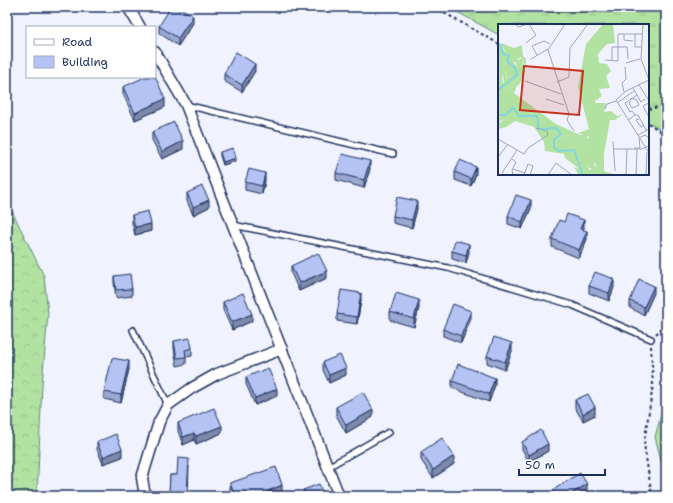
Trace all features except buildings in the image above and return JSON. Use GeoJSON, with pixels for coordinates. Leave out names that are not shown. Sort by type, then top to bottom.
{"type":"FeatureCollection","features":[{"type":"Feature","properties":{"kind":"street"},"geometry":{"type":"LineString","coordinates":[[128,7],[139,26]]}},
{"type":"Feature","properties":{"kind":"street"},"geometry":{"type":"LineString","coordinates":[[156,54],[186,105],[339,496]]}},
{"type":"Feature","properties":{"kind":"street"},"geometry":{"type":"LineString","coordinates":[[145,496],[142,478],[159,422],[168,405],[192,388],[217,374],[282,349]]}},
{"type":"Feature","properties":{"kind":"lane"},"geometry":{"type":"LineString","coordinates":[[186,105],[393,154]]}},
{"type":"Feature","properties":{"kind":"lane"},"geometry":{"type":"LineString","coordinates":[[233,225],[448,268],[572,305],[651,339]]}},
{"type":"Feature","properties":{"kind":"lane"},"geometry":{"type":"LineString","coordinates":[[133,330],[168,405]]}},
{"type":"Feature","properties":{"kind":"lane"},"geometry":{"type":"LineString","coordinates":[[328,467],[389,432]]}},
{"type":"Feature","properties":{"kind":"path"},"geometry":{"type":"LineString","coordinates":[[434,7],[498,43]]}},
{"type":"Feature","properties":{"kind":"path"},"geometry":{"type":"LineString","coordinates":[[649,108],[666,106]]}},
{"type":"Feature","properties":{"kind":"path"},"geometry":{"type":"LineString","coordinates":[[649,124],[666,135]]}},
{"type":"Feature","properties":{"kind":"path"},"geometry":{"type":"LineString","coordinates":[[653,496],[644,444],[653,385],[651,339],[666,324]]}},
{"type":"Feature","properties":{"kind":"green space"},"geometry":{"type":"Polygon","coordinates":[[[448,7],[666,7],[666,133],[649,123],[649,24],[498,24],[498,34],[448,7]]]}},
{"type":"Feature","properties":{"kind":"green space"},"geometry":{"type":"Polygon","coordinates":[[[7,201],[44,276],[48,313],[42,385],[37,496],[7,496],[7,201]]]}},
{"type":"Feature","properties":{"kind":"green space"},"geometry":{"type":"Polygon","coordinates":[[[666,395],[666,480],[655,437],[666,395]]]}}]}
